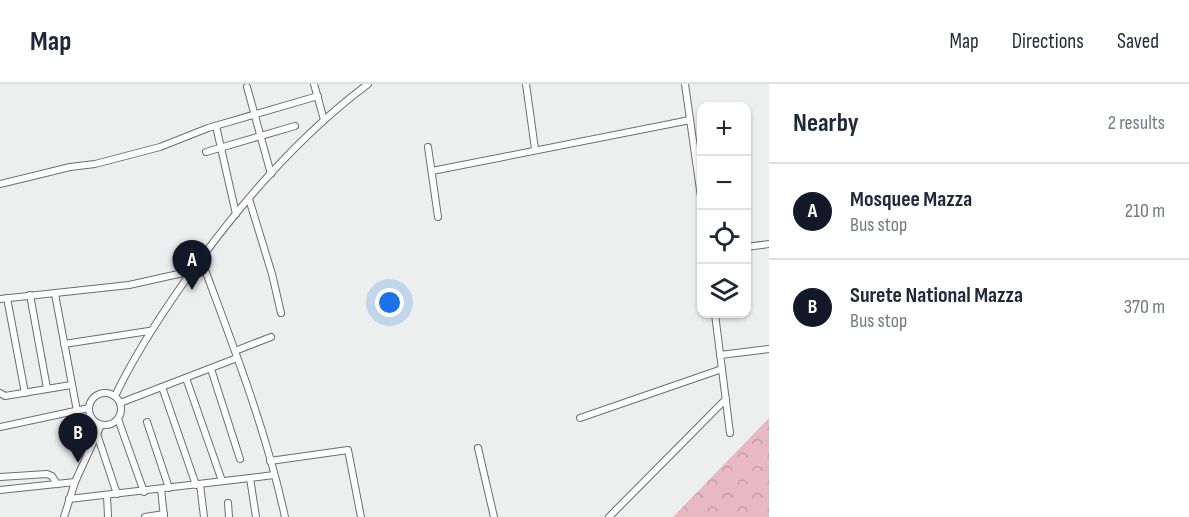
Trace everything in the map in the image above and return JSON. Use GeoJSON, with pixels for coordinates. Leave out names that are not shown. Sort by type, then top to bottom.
{"type":"FeatureCollection","features":[{"type":"Feature","properties":{"kind":"street"},"geometry":{"type":"LineString","coordinates":[[314,84],[324,120]]}},
{"type":"Feature","properties":{"kind":"street"},"geometry":{"type":"LineString","coordinates":[[115,396],[149,331],[236,214],[324,120],[368,84]]}},
{"type":"Feature","properties":{"kind":"street"},"geometry":{"type":"LineString","coordinates":[[526,84],[535,149]]}},
{"type":"Feature","properties":{"kind":"street"},"geometry":{"type":"LineString","coordinates":[[685,84],[697,169]]}},
{"type":"Feature","properties":{"kind":"street"},"geometry":{"type":"LineString","coordinates":[[247,87],[271,174]]}},
{"type":"Feature","properties":{"kind":"street"},"geometry":{"type":"LineString","coordinates":[[0,184],[70,166],[95,164],[160,147],[216,126],[318,96]]}},
{"type":"Feature","properties":{"kind":"street"},"geometry":{"type":"LineString","coordinates":[[432,171],[690,120]]}},
{"type":"Feature","properties":{"kind":"street"},"geometry":{"type":"LineString","coordinates":[[216,126],[236,214]]}},
{"type":"Feature","properties":{"kind":"street"},"geometry":{"type":"LineString","coordinates":[[206,152],[295,126]]}},
{"type":"Feature","properties":{"kind":"street"},"geometry":{"type":"LineString","coordinates":[[428,147],[438,217]]}},
{"type":"Feature","properties":{"kind":"street"},"geometry":{"type":"LineString","coordinates":[[249,199],[272,274],[281,313]]}},
{"type":"Feature","properties":{"kind":"street"},"geometry":{"type":"LineString","coordinates":[[751,246],[769,244]]}},
{"type":"Feature","properties":{"kind":"street"},"geometry":{"type":"LineString","coordinates":[[201,259],[236,355],[270,461],[285,517]]}},
{"type":"Feature","properties":{"kind":"street"},"geometry":{"type":"LineString","coordinates":[[25,393],[4,298],[129,285],[192,271]]}},
{"type":"Feature","properties":{"kind":"street"},"geometry":{"type":"LineString","coordinates":[[54,294],[77,411]]}},
{"type":"Feature","properties":{"kind":"street"},"geometry":{"type":"LineString","coordinates":[[30,295],[47,388]]}},
{"type":"Feature","properties":{"kind":"street"},"geometry":{"type":"LineString","coordinates":[[715,318],[730,433]]}},
{"type":"Feature","properties":{"kind":"street"},"geometry":{"type":"LineString","coordinates":[[64,344],[149,331]]}},
{"type":"Feature","properties":{"kind":"street"},"geometry":{"type":"LineString","coordinates":[[120,403],[211,369],[271,337]]}},
{"type":"Feature","properties":{"kind":"street"},"geometry":{"type":"LineString","coordinates":[[720,355],[769,349]]}},
{"type":"Feature","properties":{"kind":"street"},"geometry":{"type":"LineString","coordinates":[[211,369],[240,459]]}},
{"type":"Feature","properties":{"kind":"street"},"geometry":{"type":"LineString","coordinates":[[580,418],[722,369]]}},
{"type":"Feature","properties":{"kind":"street"},"geometry":{"type":"LineString","coordinates":[[186,378],[222,481]]}},
{"type":"Feature","properties":{"kind":"street"},"geometry":{"type":"LineString","coordinates":[[0,393],[5,396],[71,385]]}},
{"type":"Feature","properties":{"kind":"street"},"geometry":{"type":"LineString","coordinates":[[162,387],[198,484],[204,517]]}},
{"type":"Feature","properties":{"kind":"street"},"geometry":{"type":"LineString","coordinates":[[101,394],[110,394],[115,396],[120,403],[122,408],[118,418],[111,424],[101,425],[93,420],[89,408],[93,399],[101,394]]}},
{"type":"Feature","properties":{"kind":"street"},"geometry":{"type":"LineString","coordinates":[[609,517],[726,399]]}},
{"type":"Feature","properties":{"kind":"street"},"geometry":{"type":"LineString","coordinates":[[0,426],[89,408]]}},
{"type":"Feature","properties":{"kind":"street"},"geometry":{"type":"LineString","coordinates":[[118,418],[144,492]]}},
{"type":"Feature","properties":{"kind":"street"},"geometry":{"type":"LineString","coordinates":[[147,422],[169,488]]}},
{"type":"Feature","properties":{"kind":"street"},"geometry":{"type":"LineString","coordinates":[[64,517],[75,482],[101,425]]}},
{"type":"Feature","properties":{"kind":"street"},"geometry":{"type":"LineString","coordinates":[[97,433],[117,494]]}},
{"type":"Feature","properties":{"kind":"street"},"geometry":{"type":"LineString","coordinates":[[478,448],[494,517]]}},
{"type":"Feature","properties":{"kind":"street"},"geometry":{"type":"LineString","coordinates":[[270,461],[348,450],[361,517]]}},
{"type":"Feature","properties":{"kind":"street"},"geometry":{"type":"LineString","coordinates":[[0,477],[47,474],[52,476],[57,484]]}},
{"type":"Feature","properties":{"kind":"street"},"geometry":{"type":"LineString","coordinates":[[69,499],[274,475]]}},
{"type":"Feature","properties":{"kind":"street"},"geometry":{"type":"LineString","coordinates":[[250,478],[256,517]]}},
{"type":"Feature","properties":{"kind":"street"},"geometry":{"type":"LineString","coordinates":[[0,490],[75,482]]}},
{"type":"Feature","properties":{"kind":"street"},"geometry":{"type":"LineString","coordinates":[[145,517],[164,516],[161,489]]}},
{"type":"Feature","properties":{"kind":"street"},"geometry":{"type":"LineString","coordinates":[[107,495],[108,517]]}},
{"type":"Feature","properties":{"kind":"street"},"geometry":{"type":"LineString","coordinates":[[228,503],[229,517]]}},
{"type":"Feature","properties":{"kind":"green space"},"geometry":{"type":"Polygon","coordinates":[[[769,418],[769,517],[673,517],[769,418]]]}},
{"type":"Feature","properties":{"kind":"place","name":"Mosquee Mazza"},"geometry":{"type":"Point","coordinates":[192,290]}},
{"type":"Feature","properties":{"kind":"place","name":"Surete National Mazza"},"geometry":{"type":"Point","coordinates":[78,463]}}]}
